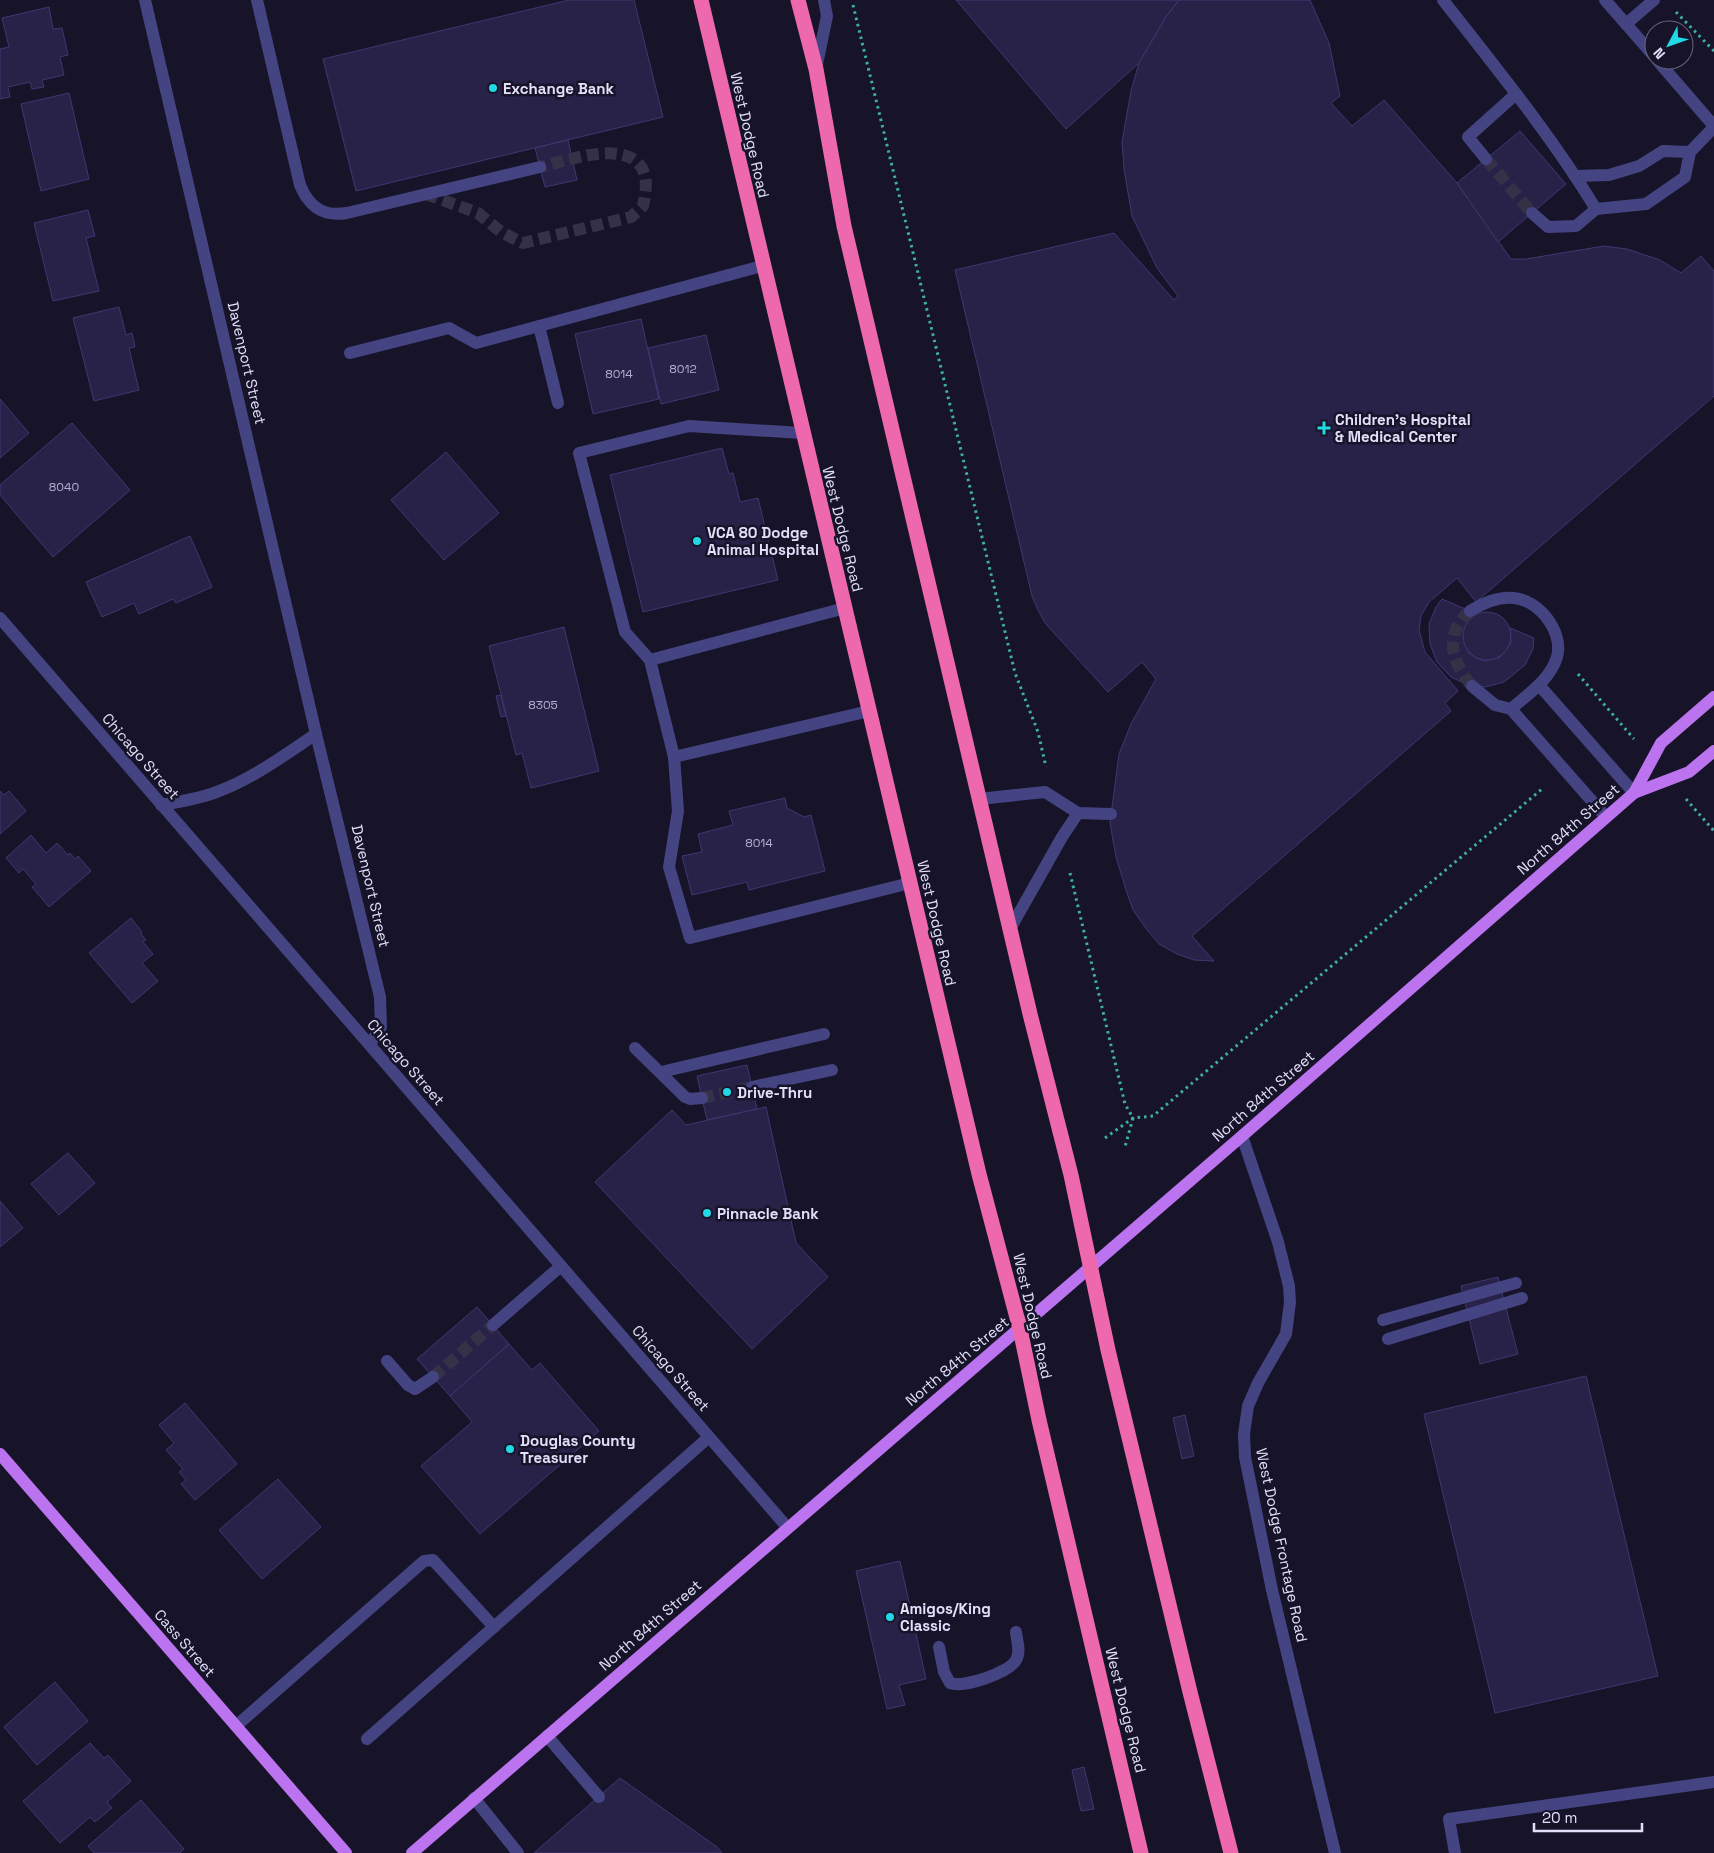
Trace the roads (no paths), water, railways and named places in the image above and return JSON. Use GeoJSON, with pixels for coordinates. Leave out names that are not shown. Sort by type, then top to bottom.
{"type":"FeatureCollection","features":[{"type":"Feature","properties":{"kind":"highway","name":"West Dodge Road"},"geometry":{"type":"LineString","coordinates":[[701,0],[762,266],[979,1174],[1020,1329],[1039,1420],[1141,1853]]}},
{"type":"Feature","properties":{"kind":"highway"},"geometry":{"type":"LineString","coordinates":[[798,0],[816,69],[844,226],[1010,929],[1071,1175],[1090,1268],[1190,1692],[1231,1853]]}},
{"type":"Feature","properties":{"kind":"main road","name":"North 84th Street"},"geometry":{"type":"LineString","coordinates":[[1634,793],[1661,743],[1714,697]]}},
{"type":"Feature","properties":{"kind":"main road","name":"North 84th Street"},"geometry":{"type":"LineString","coordinates":[[412,1853],[787,1527],[1020,1329],[1634,793],[1689,772],[1714,751]]}},
{"type":"Feature","properties":{"kind":"main road","name":"Cass Street"},"geometry":{"type":"LineString","coordinates":[[0,1454],[346,1853]]}},
{"type":"Feature","properties":{"kind":"street","name":"Davenport Street"},"geometry":{"type":"LineString","coordinates":[[145,0],[316,734],[380,997],[382,1027],[370,1044]]}},
{"type":"Feature","properties":{"kind":"street"},"geometry":{"type":"LineString","coordinates":[[257,0],[300,185],[317,210],[336,214],[540,167]]}},
{"type":"Feature","properties":{"kind":"street"},"geometry":{"type":"LineString","coordinates":[[816,69],[827,16],[824,0]]}},
{"type":"Feature","properties":{"kind":"street"},"geometry":{"type":"LineString","coordinates":[[1443,0],[1516,94],[1576,176],[1596,208]]}},
{"type":"Feature","properties":{"kind":"street"},"geometry":{"type":"LineString","coordinates":[[1605,0],[1644,45]]}},
{"type":"Feature","properties":{"kind":"street"},"geometry":{"type":"LineString","coordinates":[[1626,24],[1654,0]]}},
{"type":"Feature","properties":{"kind":"street"},"geometry":{"type":"LineString","coordinates":[[1532,213],[1548,227],[1576,226],[1596,208],[1646,204],[1685,177],[1690,152],[1714,126],[1666,70]]}},
{"type":"Feature","properties":{"kind":"street"},"geometry":{"type":"LineString","coordinates":[[1486,158],[1468,138],[1516,94]]}},
{"type":"Feature","properties":{"kind":"street"},"geometry":{"type":"LineString","coordinates":[[1576,176],[1609,175],[1632,168],[1663,151],[1690,152]]}},
{"type":"Feature","properties":{"kind":"street"},"geometry":{"type":"LineString","coordinates":[[350,353],[449,328],[476,344],[762,266]]}},
{"type":"Feature","properties":{"kind":"street"},"geometry":{"type":"LineString","coordinates":[[539,326],[558,403]]}},
{"type":"Feature","properties":{"kind":"street"},"geometry":{"type":"LineString","coordinates":[[802,433],[689,426],[579,453],[625,632],[650,660],[674,757],[678,811],[669,867],[690,938],[910,883]]}},
{"type":"Feature","properties":{"kind":"street"},"geometry":{"type":"LineString","coordinates":[[1470,611],[1497,599],[1516,598],[1532,605],[1549,620],[1555,634],[1558,655],[1550,671],[1539,685],[1511,709]]}},
{"type":"Feature","properties":{"kind":"street"},"geometry":{"type":"LineString","coordinates":[[650,660],[845,608]]}},
{"type":"Feature","properties":{"kind":"street","name":"Chicago Street"},"geometry":{"type":"LineString","coordinates":[[0,618],[787,1527]]}},
{"type":"Feature","properties":{"kind":"street"},"geometry":{"type":"LineString","coordinates":[[1539,685],[1634,793]]}},
{"type":"Feature","properties":{"kind":"street"},"geometry":{"type":"LineString","coordinates":[[1472,686],[1487,700],[1502,708],[1511,709],[1606,817]]}},
{"type":"Feature","properties":{"kind":"street"},"geometry":{"type":"LineString","coordinates":[[674,757],[869,711]]}},
{"type":"Feature","properties":{"kind":"street"},"geometry":{"type":"LineString","coordinates":[[161,804],[202,797],[227,788],[252,776],[316,734]]}},
{"type":"Feature","properties":{"kind":"street"},"geometry":{"type":"LineString","coordinates":[[979,799],[1045,792],[1078,813],[1111,814]]}},
{"type":"Feature","properties":{"kind":"street"},"geometry":{"type":"LineString","coordinates":[[1010,929],[1062,836],[1078,813]]}},
{"type":"Feature","properties":{"kind":"street"},"geometry":{"type":"LineString","coordinates":[[661,1072],[824,1034]]}},
{"type":"Feature","properties":{"kind":"street"},"geometry":{"type":"LineString","coordinates":[[635,1048],[685,1097],[690,1099],[702,1098]]}},
{"type":"Feature","properties":{"kind":"street"},"geometry":{"type":"LineString","coordinates":[[752,1087],[832,1070]]}},
{"type":"Feature","properties":{"kind":"street","name":"West Dodge Frontage Road"},"geometry":{"type":"LineString","coordinates":[[1242,1136],[1278,1242],[1289,1286],[1290,1302],[1286,1334],[1258,1383],[1248,1406],[1244,1434],[1245,1457],[1272,1590],[1335,1853]]}},
{"type":"Feature","properties":{"kind":"street"},"geometry":{"type":"LineString","coordinates":[[493,1325],[561,1266]]}},
{"type":"Feature","properties":{"kind":"street"},"geometry":{"type":"LineString","coordinates":[[1383,1320],[1516,1283]]}},
{"type":"Feature","properties":{"kind":"street"},"geometry":{"type":"LineString","coordinates":[[1388,1339],[1522,1298]]}},
{"type":"Feature","properties":{"kind":"street"},"geometry":{"type":"LineString","coordinates":[[387,1361],[408,1385],[415,1389],[433,1377]]}},
{"type":"Feature","properties":{"kind":"street"},"geometry":{"type":"LineString","coordinates":[[367,1739],[709,1437]]}},
{"type":"Feature","properties":{"kind":"street"},"geometry":{"type":"LineString","coordinates":[[236,1726],[424,1561],[433,1560],[494,1627]]}},
{"type":"Feature","properties":{"kind":"street"},"geometry":{"type":"LineString","coordinates":[[939,1647],[950,1684],[962,1684],[993,1676],[1013,1664],[1018,1658],[1016,1632]]}},
{"type":"Feature","properties":{"kind":"street"},"geometry":{"type":"LineString","coordinates":[[547,1736],[599,1797]]}},
{"type":"Feature","properties":{"kind":"street"},"geometry":{"type":"LineString","coordinates":[[1456,1853],[1449,1819],[1714,1782]]}},
{"type":"Feature","properties":{"kind":"street"},"geometry":{"type":"LineString","coordinates":[[474,1798],[518,1853]]}},
{"type":"Feature","properties":{"kind":"tunnel"},"geometry":{"type":"LineString","coordinates":[[426,194],[478,213],[501,232],[523,243],[631,217],[643,206],[646,187],[645,176],[639,164],[628,156],[598,154],[582,156],[540,167]]}},
{"type":"Feature","properties":{"kind":"tunnel"},"geometry":{"type":"LineString","coordinates":[[1486,159],[1532,213]]}},
{"type":"Feature","properties":{"kind":"tunnel"},"geometry":{"type":"LineString","coordinates":[[1470,611],[1461,620],[1456,629],[1453,638],[1453,648],[1459,667],[1472,686]]}},
{"type":"Feature","properties":{"kind":"tunnel"},"geometry":{"type":"LineString","coordinates":[[702,1098],[752,1087]]}},
{"type":"Feature","properties":{"kind":"tunnel"},"geometry":{"type":"LineString","coordinates":[[433,1377],[493,1325]]}},
{"type":"Feature","properties":{"kind":"place","name":"Exchange Bank"},"geometry":{"type":"Point","coordinates":[493,88]}},
{"type":"Feature","properties":{"kind":"place","name":"Children's Hospital & Medical Center"},"geometry":{"type":"Point","coordinates":[1324,428]}},
{"type":"Feature","properties":{"kind":"place","name":"VCA 80 Dodge Animal Hospital"},"geometry":{"type":"Point","coordinates":[697,541]}},
{"type":"Feature","properties":{"kind":"place","name":"Drive-Thru"},"geometry":{"type":"Point","coordinates":[727,1092]}},
{"type":"Feature","properties":{"kind":"place","name":"Pinnacle Bank"},"geometry":{"type":"Point","coordinates":[707,1213]}},
{"type":"Feature","properties":{"kind":"place","name":"Douglas County Treasurer"},"geometry":{"type":"Point","coordinates":[510,1449]}},
{"type":"Feature","properties":{"kind":"place","name":"Amigos/King Classic"},"geometry":{"type":"Point","coordinates":[890,1617]}}]}
